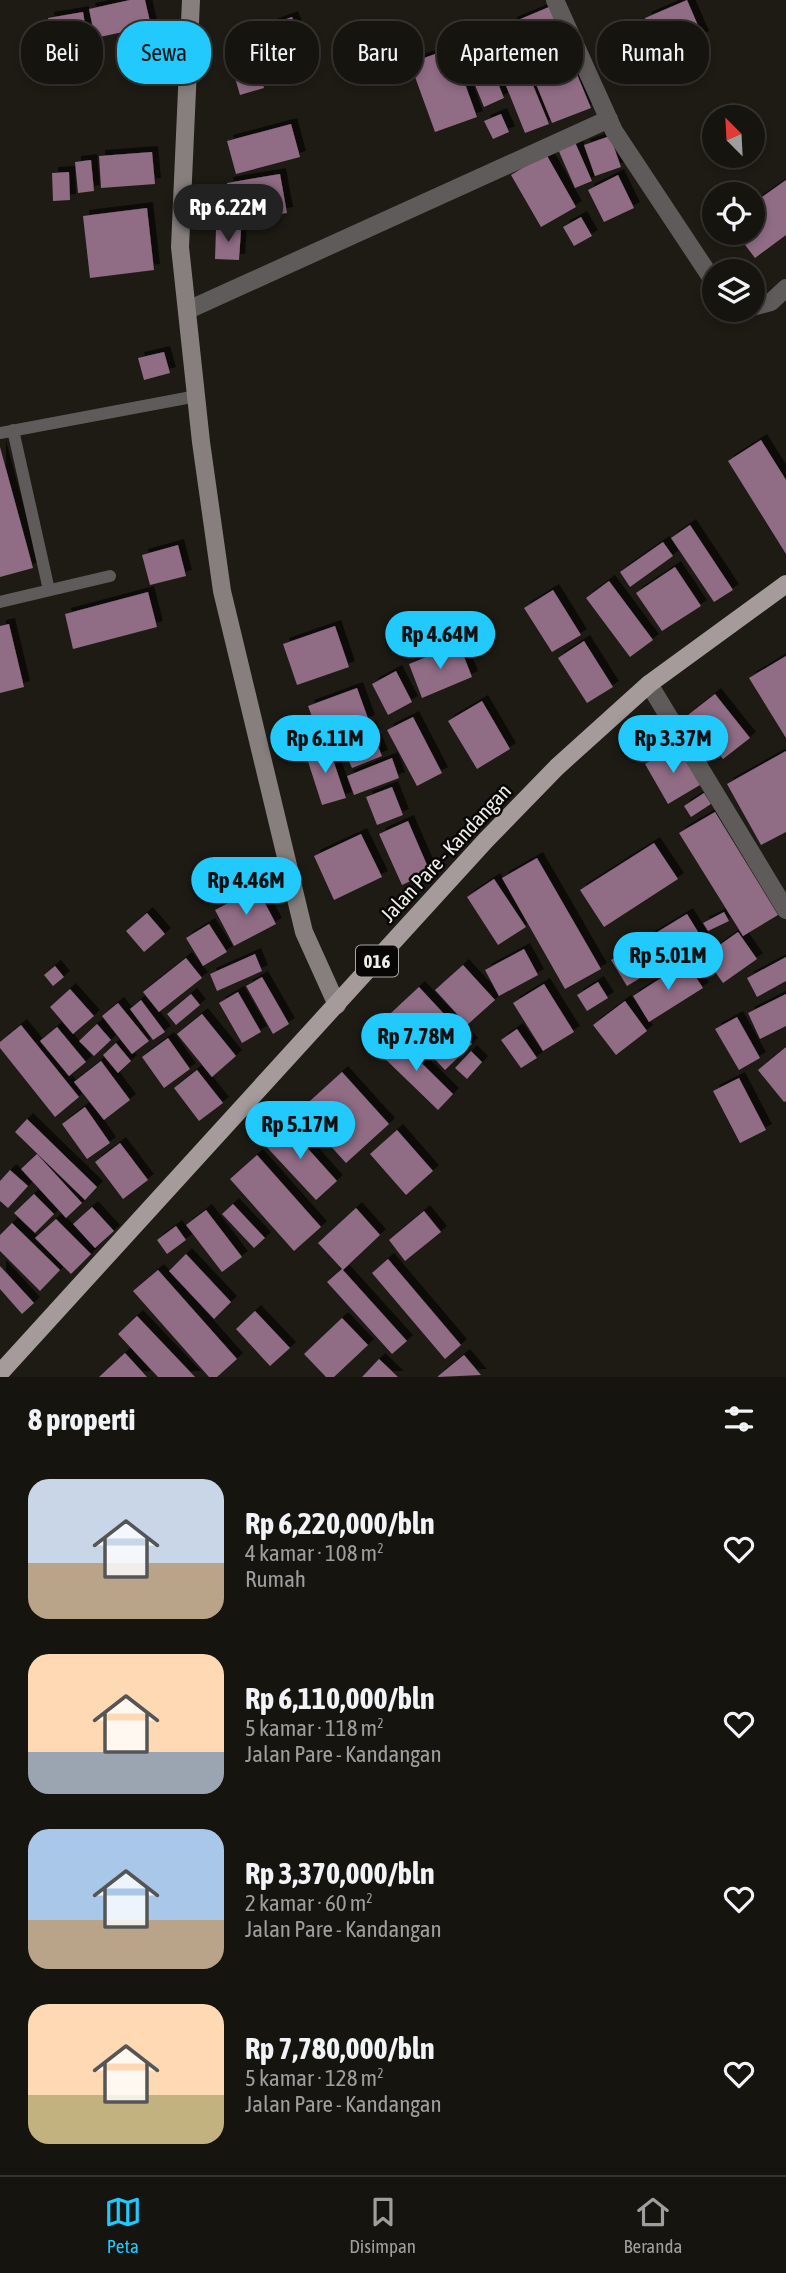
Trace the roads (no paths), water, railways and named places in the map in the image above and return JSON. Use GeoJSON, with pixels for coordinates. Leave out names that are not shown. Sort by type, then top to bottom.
{"type":"FeatureCollection","features":[{"type":"Feature","properties":{"kind":"main road","name":"Jalan Pare - Kandangan"},"geometry":{"type":"LineString","coordinates":[[0,1373],[485,840],[557,767],[649,684],[786,584]]}},
{"type":"Feature","properties":{"kind":"street"},"geometry":{"type":"LineString","coordinates":[[191,0],[180,247],[222,591],[304,932],[337,1005]]}},
{"type":"Feature","properties":{"kind":"street"},"geometry":{"type":"LineString","coordinates":[[555,0],[608,119],[702,264]]}},
{"type":"Feature","properties":{"kind":"street"},"geometry":{"type":"LineString","coordinates":[[188,310],[608,119]]}},
{"type":"Feature","properties":{"kind":"street"},"geometry":{"type":"LineString","coordinates":[[765,304],[771,302],[786,288]]}},
{"type":"Feature","properties":{"kind":"street"},"geometry":{"type":"LineString","coordinates":[[649,684],[786,910]]}},
{"type":"Feature","properties":{"kind":"lane"},"geometry":{"type":"LineString","coordinates":[[0,433],[197,396]]}},
{"type":"Feature","properties":{"kind":"lane"},"geometry":{"type":"LineString","coordinates":[[13,430],[48,590]]}},
{"type":"Feature","properties":{"kind":"lane"},"geometry":{"type":"LineString","coordinates":[[0,602],[110,576]]}}]}
